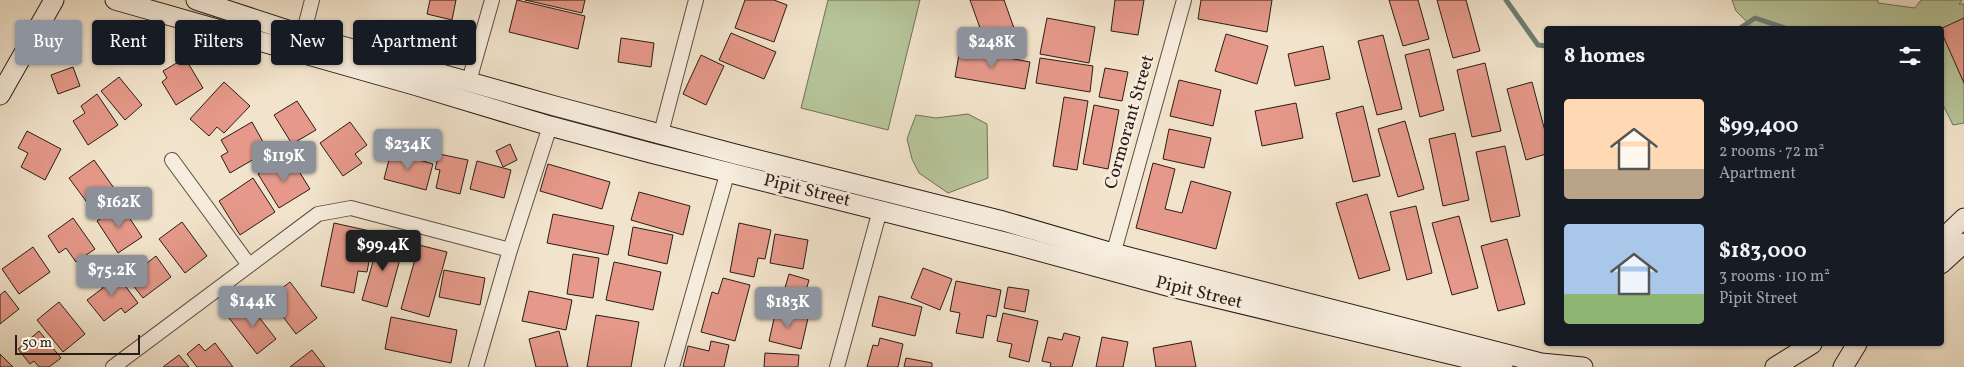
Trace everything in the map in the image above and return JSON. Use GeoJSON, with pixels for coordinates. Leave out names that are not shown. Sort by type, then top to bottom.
{"type":"FeatureCollection","features":[{"type":"Feature","properties":{"kind":"main road"},"geometry":{"type":"LineString","coordinates":[[0,95],[47,4],[70,0]]}},
{"type":"Feature","properties":{"kind":"main road","name":"Pipit Street"},"geometry":{"type":"LineString","coordinates":[[115,0],[550,126],[880,210],[1111,261],[1541,363],[1583,367]]}},
{"type":"Feature","properties":{"kind":"main road","name":"Pipit Street"},"geometry":{"type":"LineString","coordinates":[[196,0],[271,24]]}},
{"type":"Feature","properties":{"kind":"main road","name":"Pipit Street"},"geometry":{"type":"LineString","coordinates":[[343,45],[735,154],[1003,221],[1111,261],[1171,287],[1503,367]]}},
{"type":"Feature","properties":{"kind":"main road"},"geometry":{"type":"LineString","coordinates":[[1944,237],[1964,218]]}},
{"type":"Feature","properties":{"kind":"main road"},"geometry":{"type":"LineString","coordinates":[[1944,261],[1964,244]]}},
{"type":"Feature","properties":{"kind":"main road"},"geometry":{"type":"LineString","coordinates":[[1775,367],[1809,346]]}},
{"type":"Feature","properties":{"kind":"main road"},"geometry":{"type":"LineString","coordinates":[[1843,367],[1856,346]]}},
{"type":"Feature","properties":{"kind":"street"},"geometry":{"type":"LineString","coordinates":[[307,20],[312,0]]}},
{"type":"Feature","properties":{"kind":"street"},"geometry":{"type":"LineString","coordinates":[[469,81],[492,0]]}},
{"type":"Feature","properties":{"kind":"street"},"geometry":{"type":"LineString","coordinates":[[661,133],[696,0]]}},
{"type":"Feature","properties":{"kind":"street","name":"Cormorant Street"},"geometry":{"type":"LineString","coordinates":[[1111,261],[1184,0]]}},
{"type":"Feature","properties":{"kind":"street"},"geometry":{"type":"LineString","coordinates":[[476,367],[510,250],[550,126]]}},
{"type":"Feature","properties":{"kind":"street"},"geometry":{"type":"LineString","coordinates":[[172,160],[248,266]]}},
{"type":"Feature","properties":{"kind":"street"},"geometry":{"type":"LineString","coordinates":[[672,367],[728,171]]}},
{"type":"Feature","properties":{"kind":"street"},"geometry":{"type":"LineString","coordinates":[[113,367],[318,214],[351,208],[510,250]]}},
{"type":"Feature","properties":{"kind":"street"},"geometry":{"type":"LineString","coordinates":[[837,367],[880,210]]}},
{"type":"Feature","properties":{"kind":"green space"},"geometry":{"type":"Polygon","coordinates":[[[828,0],[920,0],[888,130],[801,108],[828,0]]]}},
{"type":"Feature","properties":{"kind":"green space"},"geometry":{"type":"Polygon","coordinates":[[[1732,0],[1878,0],[1878,3],[1915,8],[1921,0],[1962,0],[1959,4],[1964,4],[1964,123],[1953,125],[1944,107],[1944,26],[1751,26],[1736,11],[1732,0]]]}},
{"type":"Feature","properties":{"kind":"green space"},"geometry":{"type":"Polygon","coordinates":[[[968,114],[987,124],[988,178],[948,193],[919,173],[912,159],[907,139],[916,115],[936,118],[968,114]]]}},
{"type":"Feature","properties":{"kind":"building"},"geometry":{"type":"Polygon","coordinates":[[[430,0],[456,0],[452,20],[427,14],[430,0]]]}},
{"type":"Feature","properties":{"kind":"building"},"geometry":{"type":"Polygon","coordinates":[[[517,0],[585,16],[578,49],[509,32],[517,0]]]}},
{"type":"Feature","properties":{"kind":"building"},"geometry":{"type":"Polygon","coordinates":[[[525,0],[585,0],[582,13],[525,0]]]}},
{"type":"Feature","properties":{"kind":"building"},"geometry":{"type":"Polygon","coordinates":[[[745,0],[774,0],[787,5],[774,42],[735,28],[745,0]]]}},
{"type":"Feature","properties":{"kind":"building"},"geometry":{"type":"Polygon","coordinates":[[[970,0],[1004,0],[1015,31],[985,42],[970,0]]]}},
{"type":"Feature","properties":{"kind":"building"},"geometry":{"type":"Polygon","coordinates":[[[1115,0],[1144,0],[1138,35],[1111,31],[1115,0]]]}},
{"type":"Feature","properties":{"kind":"building"},"geometry":{"type":"Polygon","coordinates":[[[1201,0],[1272,0],[1267,32],[1198,19],[1201,0]]]}},
{"type":"Feature","properties":{"kind":"building"},"geometry":{"type":"Polygon","coordinates":[[[1389,0],[1418,0],[1429,39],[1403,46],[1389,0]]]}},
{"type":"Feature","properties":{"kind":"building"},"geometry":{"type":"Polygon","coordinates":[[[1437,0],[1466,0],[1480,51],[1453,58],[1437,0]]]}},
{"type":"Feature","properties":{"kind":"building"},"geometry":{"type":"Polygon","coordinates":[[[1047,18],[1095,27],[1089,63],[1040,54],[1047,18]]]}},
{"type":"Feature","properties":{"kind":"building"},"geometry":{"type":"Polygon","coordinates":[[[1964,18],[1964,83],[1944,38],[1944,27],[1964,18]]]}},
{"type":"Feature","properties":{"kind":"building"},"geometry":{"type":"Polygon","coordinates":[[[731,33],[776,52],[764,79],[719,60],[731,33]]]}},
{"type":"Feature","properties":{"kind":"building"},"geometry":{"type":"Polygon","coordinates":[[[1226,34],[1268,46],[1257,84],[1215,71],[1226,34]]]}},
{"type":"Feature","properties":{"kind":"building"},"geometry":{"type":"Polygon","coordinates":[[[1383,35],[1402,109],[1377,115],[1358,41],[1383,35]]]}},
{"type":"Feature","properties":{"kind":"building"},"geometry":{"type":"Polygon","coordinates":[[[621,38],[654,43],[651,67],[618,62],[621,38]]]}},
{"type":"Feature","properties":{"kind":"building"},"geometry":{"type":"Polygon","coordinates":[[[1323,46],[1330,79],[1295,86],[1288,54],[1323,46]]]}},
{"type":"Feature","properties":{"kind":"building"},"geometry":{"type":"Polygon","coordinates":[[[960,49],[1030,62],[1025,89],[955,77],[960,49]]]}},
{"type":"Feature","properties":{"kind":"building"},"geometry":{"type":"Polygon","coordinates":[[[1429,49],[1444,110],[1420,117],[1405,55],[1429,49]]]}},
{"type":"Feature","properties":{"kind":"building"},"geometry":{"type":"Polygon","coordinates":[[[701,55],[724,66],[706,105],[683,94],[701,55]]]}},
{"type":"Feature","properties":{"kind":"building"},"geometry":{"type":"Polygon","coordinates":[[[1040,58],[1093,66],[1090,92],[1036,83],[1040,58]]]}},
{"type":"Feature","properties":{"kind":"building"},"geometry":{"type":"Polygon","coordinates":[[[1485,63],[1501,131],[1472,137],[1457,70],[1485,63]]]}},
{"type":"Feature","properties":{"kind":"building"},"geometry":{"type":"Polygon","coordinates":[[[175,64],[189,65],[203,88],[176,105],[162,82],[167,78],[163,71],[175,64]]]}},
{"type":"Feature","properties":{"kind":"building"},"geometry":{"type":"Polygon","coordinates":[[[73,67],[80,86],[58,94],[51,75],[73,67]]]}},
{"type":"Feature","properties":{"kind":"building"},"geometry":{"type":"Polygon","coordinates":[[[1105,68],[1128,72],[1122,101],[1099,97],[1105,68]]]}},
{"type":"Feature","properties":{"kind":"building"},"geometry":{"type":"Polygon","coordinates":[[[119,77],[142,105],[125,120],[101,91],[119,77]]]}},
{"type":"Feature","properties":{"kind":"building"},"geometry":{"type":"Polygon","coordinates":[[[1179,80],[1221,90],[1213,126],[1170,116],[1179,80]]]}},
{"type":"Feature","properties":{"kind":"building"},"geometry":{"type":"Polygon","coordinates":[[[224,82],[250,106],[224,133],[217,127],[209,136],[190,119],[224,82]]]}},
{"type":"Feature","properties":{"kind":"building"},"geometry":{"type":"Polygon","coordinates":[[[1532,82],[1544,127],[1544,155],[1526,160],[1507,89],[1532,82]]]}},
{"type":"Feature","properties":{"kind":"building"},"geometry":{"type":"Polygon","coordinates":[[[97,94],[118,125],[88,145],[73,121],[85,113],[81,106],[97,94]]]}},
{"type":"Feature","properties":{"kind":"building"},"geometry":{"type":"Polygon","coordinates":[[[1064,97],[1088,101],[1077,170],[1053,166],[1064,97]]]}},
{"type":"Feature","properties":{"kind":"building"},"geometry":{"type":"Polygon","coordinates":[[[297,101],[316,130],[292,144],[274,115],[297,101]]]}},
{"type":"Feature","properties":{"kind":"building"},"geometry":{"type":"Polygon","coordinates":[[[1296,103],[1303,138],[1262,146],[1255,111],[1296,103]]]}},
{"type":"Feature","properties":{"kind":"building"},"geometry":{"type":"Polygon","coordinates":[[[1094,105],[1119,110],[1108,169],[1083,164],[1094,105]]]}},
{"type":"Feature","properties":{"kind":"building"},"geometry":{"type":"Polygon","coordinates":[[[1363,106],[1380,176],[1353,182],[1336,113],[1363,106]]]}},
{"type":"Feature","properties":{"kind":"building"},"geometry":{"type":"Polygon","coordinates":[[[1405,121],[1424,189],[1398,197],[1378,129],[1405,121]]]}},
{"type":"Feature","properties":{"kind":"building"},"geometry":{"type":"Polygon","coordinates":[[[252,122],[268,151],[230,173],[221,156],[228,152],[221,140],[252,122]]]}},
{"type":"Feature","properties":{"kind":"building"},"geometry":{"type":"Polygon","coordinates":[[[350,122],[367,145],[355,154],[362,163],[343,176],[320,143],[350,122]]]}},
{"type":"Feature","properties":{"kind":"building"},"geometry":{"type":"Polygon","coordinates":[[[1169,129],[1211,138],[1204,168],[1163,159],[1169,129]]]}},
{"type":"Feature","properties":{"kind":"building"},"geometry":{"type":"Polygon","coordinates":[[[27,131],[61,149],[45,180],[21,167],[28,153],[18,148],[27,131]]]}},
{"type":"Feature","properties":{"kind":"building"},"geometry":{"type":"Polygon","coordinates":[[[1455,133],[1469,200],[1443,206],[1429,139],[1455,133]]]}},
{"type":"Feature","properties":{"kind":"building"},"geometry":{"type":"Polygon","coordinates":[[[510,144],[517,160],[503,167],[496,151],[510,144]]]}},
{"type":"Feature","properties":{"kind":"building"},"geometry":{"type":"Polygon","coordinates":[[[1505,146],[1520,216],[1491,222],[1476,152],[1505,146]]]}},
{"type":"Feature","properties":{"kind":"building"},"geometry":{"type":"Polygon","coordinates":[[[391,152],[433,164],[426,190],[384,179],[391,152]]]}},
{"type":"Feature","properties":{"kind":"building"},"geometry":{"type":"Polygon","coordinates":[[[439,154],[468,160],[460,194],[436,188],[440,170],[435,169],[439,154]]]}},
{"type":"Feature","properties":{"kind":"building"},"geometry":{"type":"Polygon","coordinates":[[[94,160],[121,198],[97,216],[69,178],[94,160]]]}},
{"type":"Feature","properties":{"kind":"building"},"geometry":{"type":"Polygon","coordinates":[[[292,160],[310,189],[279,208],[258,174],[277,162],[280,167],[292,160]]]}},
{"type":"Feature","properties":{"kind":"building"},"geometry":{"type":"Polygon","coordinates":[[[477,161],[511,170],[504,198],[470,189],[477,161]]]}},
{"type":"Feature","properties":{"kind":"building"},"geometry":{"type":"Polygon","coordinates":[[[1153,163],[1175,169],[1165,209],[1182,213],[1191,181],[1231,192],[1216,249],[1136,228],[1153,163]]]}},
{"type":"Feature","properties":{"kind":"building"},"geometry":{"type":"Polygon","coordinates":[[[548,164],[610,182],[602,209],[540,191],[548,164]]]}},
{"type":"Feature","properties":{"kind":"building"},"geometry":{"type":"Polygon","coordinates":[[[253,178],[275,212],[240,235],[219,201],[253,178]]]}},
{"type":"Feature","properties":{"kind":"building"},"geometry":{"type":"Polygon","coordinates":[[[639,192],[690,206],[683,235],[631,220],[639,192]]]}},
{"type":"Feature","properties":{"kind":"building"},"geometry":{"type":"Polygon","coordinates":[[[1367,194],[1390,270],[1359,279],[1336,203],[1367,194]]]}},
{"type":"Feature","properties":{"kind":"building"},"geometry":{"type":"Polygon","coordinates":[[[121,205],[142,237],[118,253],[97,221],[121,205]]]}},
{"type":"Feature","properties":{"kind":"building"},"geometry":{"type":"Polygon","coordinates":[[[1416,206],[1432,273],[1407,280],[1390,212],[1416,206]]]}},
{"type":"Feature","properties":{"kind":"building"},"geometry":{"type":"Polygon","coordinates":[[[553,214],[614,226],[608,255],[547,243],[553,214]]]}},
{"type":"Feature","properties":{"kind":"building"},"geometry":{"type":"Polygon","coordinates":[[[1459,216],[1478,288],[1452,295],[1432,223],[1459,216]]]}},
{"type":"Feature","properties":{"kind":"building"},"geometry":{"type":"Polygon","coordinates":[[[73,218],[95,249],[76,262],[66,248],[59,253],[48,236],[73,218]]]}},
{"type":"Feature","properties":{"kind":"building"},"geometry":{"type":"Polygon","coordinates":[[[182,222],[207,256],[185,273],[159,239],[182,222]]]}},
{"type":"Feature","properties":{"kind":"building"},"geometry":{"type":"Polygon","coordinates":[[[334,223],[370,231],[366,250],[371,251],[367,272],[358,271],[354,293],[321,286],[334,223]]]}},
{"type":"Feature","properties":{"kind":"building"},"geometry":{"type":"Polygon","coordinates":[[[739,223],[771,230],[765,259],[758,258],[754,277],[730,272],[739,223]]]}},
{"type":"Feature","properties":{"kind":"building"},"geometry":{"type":"Polygon","coordinates":[[[633,227],[673,235],[667,264],[628,255],[633,227]]]}},
{"type":"Feature","properties":{"kind":"building"},"geometry":{"type":"Polygon","coordinates":[[[775,234],[808,240],[803,269],[770,263],[775,234]]]}},
{"type":"Feature","properties":{"kind":"building"},"geometry":{"type":"Polygon","coordinates":[[[380,237],[404,244],[387,307],[362,300],[380,237]]]}},
{"type":"Feature","properties":{"kind":"building"},"geometry":{"type":"Polygon","coordinates":[[[1507,239],[1525,304],[1498,311],[1481,246],[1507,239]]]}},
{"type":"Feature","properties":{"kind":"building"},"geometry":{"type":"Polygon","coordinates":[[[419,245],[447,252],[429,317],[401,309],[419,245]]]}},
{"type":"Feature","properties":{"kind":"building"},"geometry":{"type":"Polygon","coordinates":[[[33,247],[50,272],[19,294],[2,269],[33,247]]]}},
{"type":"Feature","properties":{"kind":"building"},"geometry":{"type":"Polygon","coordinates":[[[573,254],[599,258],[593,298],[567,294],[573,254]]]}},
{"type":"Feature","properties":{"kind":"building"},"geometry":{"type":"Polygon","coordinates":[[[156,256],[171,277],[143,298],[122,271],[137,261],[142,267],[156,256]]]}},
{"type":"Feature","properties":{"kind":"building"},"geometry":{"type":"Polygon","coordinates":[[[614,262],[661,272],[653,310],[606,300],[614,262]]]}},
{"type":"Feature","properties":{"kind":"building"},"geometry":{"type":"Polygon","coordinates":[[[923,268],[952,279],[940,310],[911,298],[923,268]]]}},
{"type":"Feature","properties":{"kind":"building"},"geometry":{"type":"Polygon","coordinates":[[[444,270],[485,278],[480,305],[439,297],[444,270]]]}},
{"type":"Feature","properties":{"kind":"building"},"geometry":{"type":"Polygon","coordinates":[[[114,271],[138,303],[125,313],[121,308],[104,321],[87,300],[103,288],[99,283],[114,271]]]}},
{"type":"Feature","properties":{"kind":"building"},"geometry":{"type":"Polygon","coordinates":[[[789,274],[809,280],[805,294],[811,296],[806,312],[780,305],[789,274]]]}},
{"type":"Feature","properties":{"kind":"building"},"geometry":{"type":"Polygon","coordinates":[[[723,278],[750,285],[735,341],[701,332],[712,292],[718,294],[723,278]]]}},
{"type":"Feature","properties":{"kind":"building"},"geometry":{"type":"Polygon","coordinates":[[[956,281],[1001,290],[996,317],[987,315],[983,338],[956,333],[960,313],[950,311],[956,281]]]}},
{"type":"Feature","properties":{"kind":"building"},"geometry":{"type":"Polygon","coordinates":[[[290,282],[317,318],[296,334],[269,298],[290,282]]]}},
{"type":"Feature","properties":{"kind":"building"},"geometry":{"type":"Polygon","coordinates":[[[1008,287],[1029,290],[1025,312],[1004,308],[1008,287]]]}},
{"type":"Feature","properties":{"kind":"building"},"geometry":{"type":"Polygon","coordinates":[[[5,291],[19,309],[0,324],[0,295],[5,291]]]}},
{"type":"Feature","properties":{"kind":"building"},"geometry":{"type":"Polygon","coordinates":[[[529,291],[572,300],[566,330],[522,321],[529,291]]]}},
{"type":"Feature","properties":{"kind":"building"},"geometry":{"type":"Polygon","coordinates":[[[879,296],[922,307],[915,336],[872,326],[879,296]]]}},
{"type":"Feature","properties":{"kind":"building"},"geometry":{"type":"Polygon","coordinates":[[[59,302],[85,334],[63,352],[37,320],[59,302]]]}},
{"type":"Feature","properties":{"kind":"building"},"geometry":{"type":"Polygon","coordinates":[[[248,303],[276,339],[257,354],[229,318],[248,303]]]}},
{"type":"Feature","properties":{"kind":"building"},"geometry":{"type":"Polygon","coordinates":[[[776,310],[808,318],[801,349],[769,341],[776,310]]]}},
{"type":"Feature","properties":{"kind":"building"},"geometry":{"type":"Polygon","coordinates":[[[1003,313],[1038,321],[1029,362],[1009,357],[1012,344],[997,341],[1003,313]]]}},
{"type":"Feature","properties":{"kind":"building"},"geometry":{"type":"Polygon","coordinates":[[[596,315],[639,322],[631,367],[587,367],[596,315]]]}},
{"type":"Feature","properties":{"kind":"building"},"geometry":{"type":"Polygon","coordinates":[[[391,317],[457,330],[451,363],[385,349],[391,317]]]}},
{"type":"Feature","properties":{"kind":"building"},"geometry":{"type":"Polygon","coordinates":[[[39,331],[61,358],[49,367],[39,367],[34,361],[30,364],[18,349],[39,331]]]}},
{"type":"Feature","properties":{"kind":"building"},"geometry":{"type":"Polygon","coordinates":[[[559,331],[568,367],[536,367],[529,339],[559,331]]]}},
{"type":"Feature","properties":{"kind":"building"},"geometry":{"type":"Polygon","coordinates":[[[1064,333],[1080,337],[1072,367],[1050,367],[1051,363],[1042,361],[1048,337],[1062,340],[1064,333]]]}},
{"type":"Feature","properties":{"kind":"building"},"geometry":{"type":"Polygon","coordinates":[[[1102,337],[1128,342],[1123,367],[1096,367],[1102,337]]]}},
{"type":"Feature","properties":{"kind":"building"},"geometry":{"type":"Polygon","coordinates":[[[880,338],[903,344],[898,367],[867,367],[873,345],[878,346],[880,338]]]}},
{"type":"Feature","properties":{"kind":"building"},"geometry":{"type":"Polygon","coordinates":[[[711,341],[729,345],[724,367],[683,367],[688,346],[709,351],[711,341]]]}},
{"type":"Feature","properties":{"kind":"building"},"geometry":{"type":"Polygon","coordinates":[[[1191,341],[1196,367],[1156,367],[1153,348],[1191,341]]]}},
{"type":"Feature","properties":{"kind":"building"},"geometry":{"type":"Polygon","coordinates":[[[215,343],[233,367],[197,367],[187,354],[199,344],[205,351],[215,343]]]}},
{"type":"Feature","properties":{"kind":"building"},"geometry":{"type":"Polygon","coordinates":[[[312,350],[325,367],[290,367],[312,350]]]}},
{"type":"Feature","properties":{"kind":"building"},"geometry":{"type":"Polygon","coordinates":[[[765,353],[799,355],[798,367],[764,367],[765,353]]]}},
{"type":"Feature","properties":{"kind":"building"},"geometry":{"type":"Polygon","coordinates":[[[0,354],[13,367],[0,367],[0,354]]]}},
{"type":"Feature","properties":{"kind":"building"},"geometry":{"type":"Polygon","coordinates":[[[179,355],[189,367],[163,367],[179,355]]]}},
{"type":"Feature","properties":{"kind":"building"},"geometry":{"type":"Polygon","coordinates":[[[906,358],[932,363],[932,367],[904,367],[906,358]]]}},
{"type":"Feature","properties":{"kind":"waterway"},"geometry":{"type":"LineString","coordinates":[[1506,0],[1538,45],[1544,46]]}},
{"type":"Feature","properties":{"kind":"waterway"},"geometry":{"type":"LineString","coordinates":[[1743,26],[1755,18],[1779,26]]}}]}
